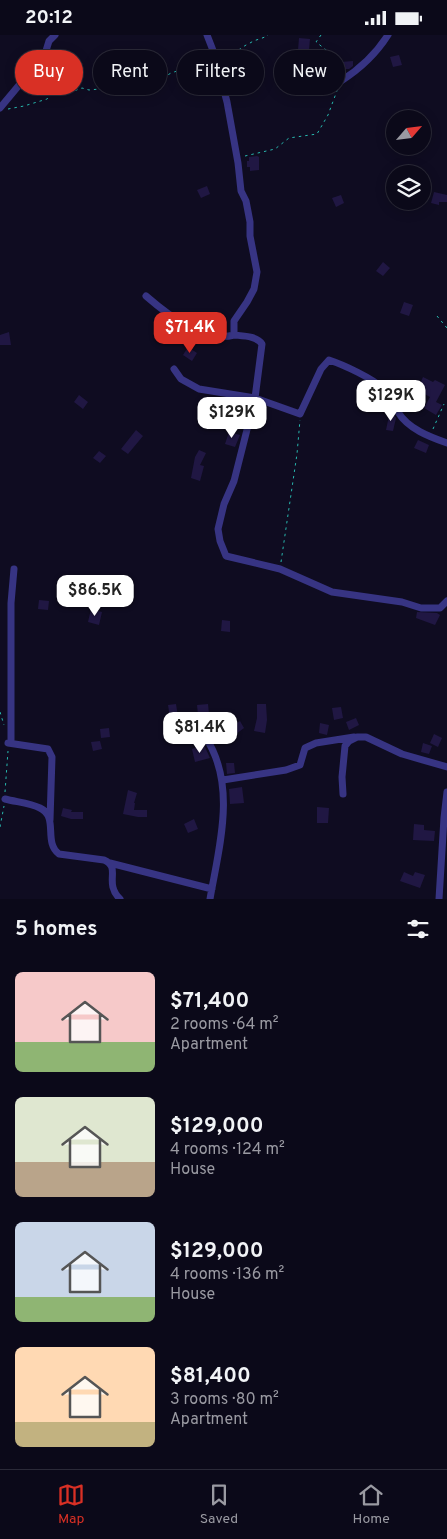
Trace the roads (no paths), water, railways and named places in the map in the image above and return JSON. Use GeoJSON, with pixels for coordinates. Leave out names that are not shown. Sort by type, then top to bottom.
{"type":"FeatureCollection","features":[{"type":"Feature","properties":{"kind":"street"},"geometry":{"type":"LineString","coordinates":[[0,108],[45,54],[49,41],[55,35]]}},
{"type":"Feature","properties":{"kind":"street"},"geometry":{"type":"LineString","coordinates":[[207,35],[214,53],[227,102],[241,191],[246,201],[250,222],[250,236],[257,273],[254,289],[234,321],[234,335]]}},
{"type":"Feature","properties":{"kind":"street"},"geometry":{"type":"LineString","coordinates":[[345,78],[356,71],[379,49],[388,35]]}},
{"type":"Feature","properties":{"kind":"street"},"geometry":{"type":"LineString","coordinates":[[146,296],[164,311],[195,331],[254,338],[262,344],[255,398],[234,481],[224,504],[218,529],[226,556],[280,569],[332,592],[402,602],[421,608],[440,608],[447,601]]}},
{"type":"Feature","properties":{"kind":"street"},"geometry":{"type":"LineString","coordinates":[[174,369],[180,379],[199,389],[255,398],[300,414],[321,369],[329,360],[343,365],[383,388],[394,400],[398,412],[406,422],[430,437],[447,443]]}},
{"type":"Feature","properties":{"kind":"street"},"geometry":{"type":"LineString","coordinates":[[14,569],[11,603],[10,743],[48,749],[52,757],[50,820],[51,843],[54,850],[59,854],[104,860],[212,889]]}},
{"type":"Feature","properties":{"kind":"street"},"geometry":{"type":"LineString","coordinates":[[192,721],[206,738],[223,780],[225,807],[210,899]]}},
{"type":"Feature","properties":{"kind":"street"},"geometry":{"type":"LineString","coordinates":[[223,780],[286,770],[300,765],[305,747],[316,743],[357,737],[366,737],[402,755],[447,767]]}},
{"type":"Feature","properties":{"kind":"street"},"geometry":{"type":"LineString","coordinates":[[343,794],[342,777],[345,746],[349,741],[357,737]]}},
{"type":"Feature","properties":{"kind":"street"},"geometry":{"type":"LineString","coordinates":[[439,899],[447,792]]}},
{"type":"Feature","properties":{"kind":"street"},"geometry":{"type":"LineString","coordinates":[[5,799],[40,808],[47,813],[50,820]]}},
{"type":"Feature","properties":{"kind":"street"},"geometry":{"type":"LineString","coordinates":[[110,863],[113,868],[111,887],[120,899]]}}]}
